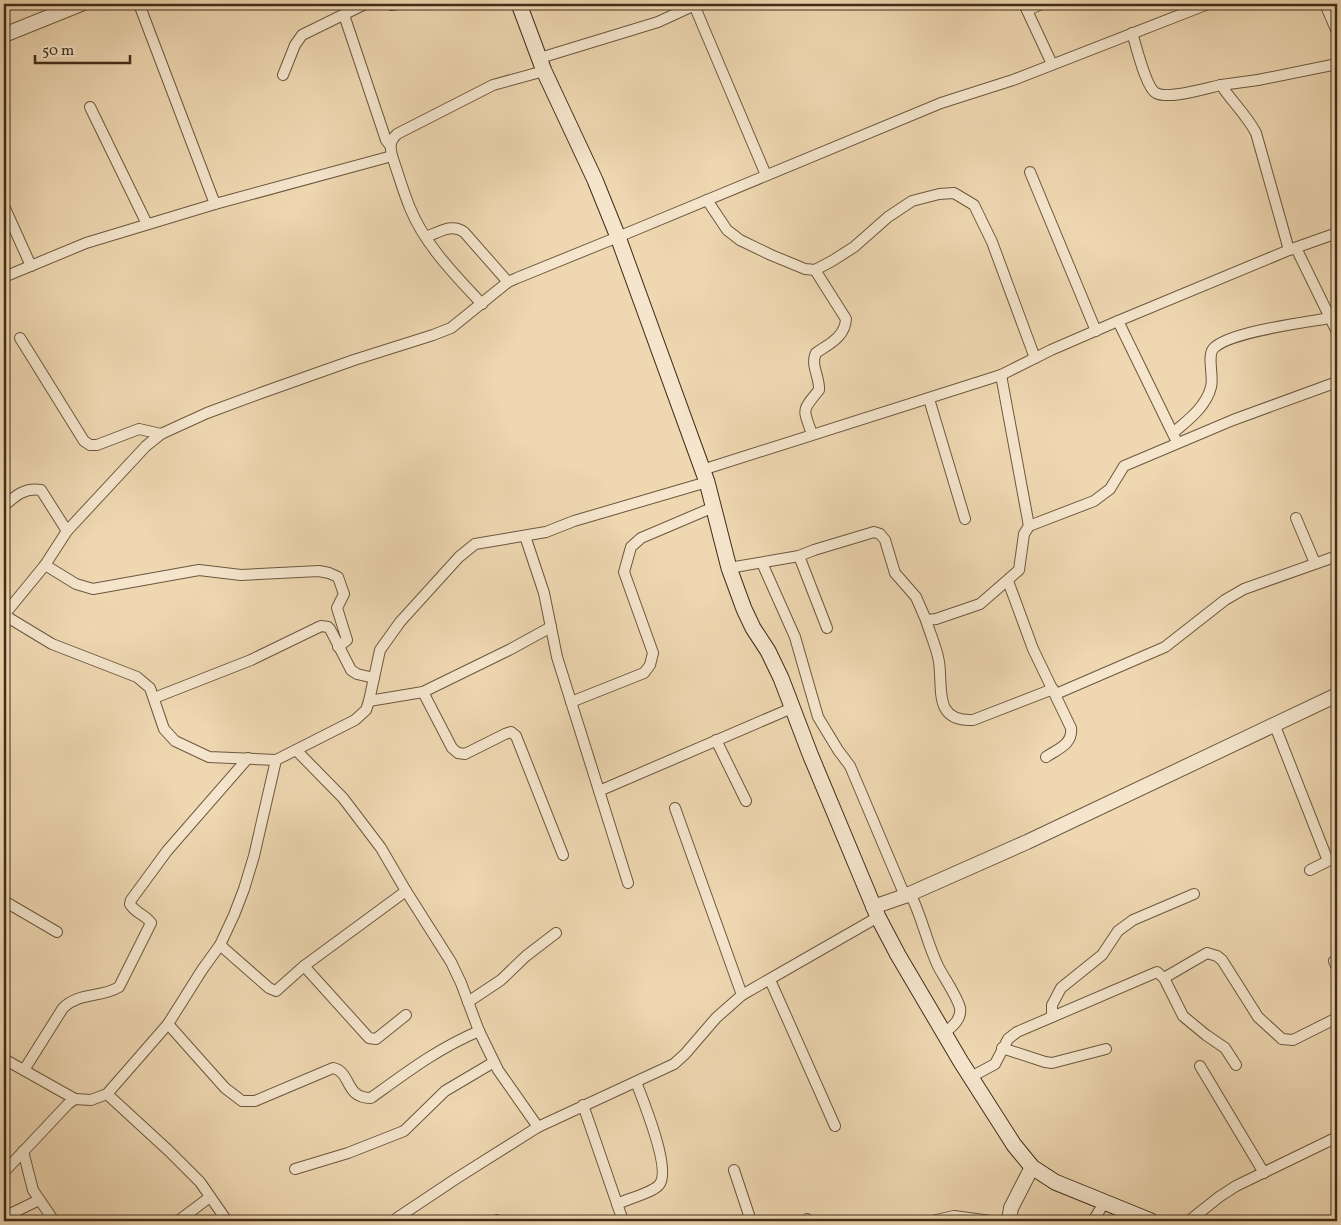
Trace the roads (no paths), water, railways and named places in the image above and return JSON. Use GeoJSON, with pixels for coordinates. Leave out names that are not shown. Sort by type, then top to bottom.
{"type":"FeatureCollection","features":[{"type":"Feature","properties":{"kind":"main road"},"geometry":{"type":"LineString","coordinates":[[519,4],[542,64],[618,237],[705,476],[729,568],[744,609],[777,669],[875,912],[971,1077],[1014,1145],[1032,1167],[1055,1182],[1151,1221]]}},
{"type":"Feature","properties":{"kind":"street"},"geometry":{"type":"LineString","coordinates":[[4,36],[81,4]]}},
{"type":"Feature","properties":{"kind":"street"},"geometry":{"type":"LineString","coordinates":[[139,4],[215,204]]}},
{"type":"Feature","properties":{"kind":"street"},"geometry":{"type":"LineString","coordinates":[[282,75],[302,35],[345,10],[365,4]]}},
{"type":"Feature","properties":{"kind":"street"},"geometry":{"type":"LineString","coordinates":[[388,4],[397,4]]}},
{"type":"Feature","properties":{"kind":"street"},"geometry":{"type":"LineString","coordinates":[[389,144],[397,134],[493,85],[542,64],[658,22],[695,4],[766,175]]}},
{"type":"Feature","properties":{"kind":"street"},"geometry":{"type":"LineString","coordinates":[[1042,4],[1025,7],[1052,64]]}},
{"type":"Feature","properties":{"kind":"street"},"geometry":{"type":"LineString","coordinates":[[1208,4],[1013,80],[941,103],[508,282],[451,328],[354,360],[207,413],[161,434],[146,446],[67,531],[45,565],[4,615],[52,644],[136,677],[150,688],[164,729],[175,741],[209,757],[276,760],[355,720],[366,710],[380,650],[400,622],[458,557],[475,544],[546,532],[705,476],[812,434],[1001,375],[1118,321],[1292,249],[1337,233]]}},
{"type":"Feature","properties":{"kind":"street"},"geometry":{"type":"LineString","coordinates":[[1325,4],[1337,32]]}},
{"type":"Feature","properties":{"kind":"street"},"geometry":{"type":"LineString","coordinates":[[345,10],[410,209],[426,237],[446,264],[482,304]]}},
{"type":"Feature","properties":{"kind":"street"},"geometry":{"type":"LineString","coordinates":[[1132,33],[1150,87],[1157,94],[1168,96],[1337,64]]}},
{"type":"Feature","properties":{"kind":"street"},"geometry":{"type":"LineString","coordinates":[[1221,85],[1247,117],[1256,133],[1292,249],[1337,332]]}},
{"type":"Feature","properties":{"kind":"street"},"geometry":{"type":"LineString","coordinates":[[90,107],[147,224]]}},
{"type":"Feature","properties":{"kind":"street"},"geometry":{"type":"LineString","coordinates":[[4,278],[86,243],[215,204],[392,156]]}},
{"type":"Feature","properties":{"kind":"street"},"geometry":{"type":"LineString","coordinates":[[1030,172],[1096,331]]}},
{"type":"Feature","properties":{"kind":"street"},"geometry":{"type":"LineString","coordinates":[[707,200],[728,230],[740,240],[805,269],[816,270],[854,247],[888,217],[912,201],[939,194],[954,193],[974,205],[992,242],[1035,358]]}},
{"type":"Feature","properties":{"kind":"street"},"geometry":{"type":"LineString","coordinates":[[4,206],[32,266]]}},
{"type":"Feature","properties":{"kind":"street"},"geometry":{"type":"LineString","coordinates":[[426,237],[448,228],[458,228],[464,232],[508,282]]}},
{"type":"Feature","properties":{"kind":"street"},"geometry":{"type":"LineString","coordinates":[[812,434],[804,412],[806,406],[820,390],[813,362],[814,356],[838,338],[846,325],[846,319],[816,270]]}},
{"type":"Feature","properties":{"kind":"street"},"geometry":{"type":"LineString","coordinates":[[1175,438],[1206,399],[1212,386],[1211,358],[1214,348],[1254,331],[1330,318]]}},
{"type":"Feature","properties":{"kind":"street"},"geometry":{"type":"LineString","coordinates":[[1118,321],[1175,438]]}},
{"type":"Feature","properties":{"kind":"street"},"geometry":{"type":"LineString","coordinates":[[20,338],[84,441],[90,445],[97,444],[139,429],[161,434]]}},
{"type":"Feature","properties":{"kind":"street"},"geometry":{"type":"LineString","coordinates":[[1001,375],[1029,526]]}},
{"type":"Feature","properties":{"kind":"street"},"geometry":{"type":"LineString","coordinates":[[926,620],[936,619],[980,604],[1019,570],[1024,534],[1029,526],[1094,502],[1110,489],[1124,466],[1175,438],[1233,420],[1337,382]]}},
{"type":"Feature","properties":{"kind":"street"},"geometry":{"type":"LineString","coordinates":[[929,399],[965,519]]}},
{"type":"Feature","properties":{"kind":"street"},"geometry":{"type":"LineString","coordinates":[[4,506],[19,493],[32,489],[41,490],[67,531]]}},
{"type":"Feature","properties":{"kind":"street"},"geometry":{"type":"LineString","coordinates":[[571,702],[644,673],[650,665],[653,653],[624,572],[631,548],[640,538],[714,507]]}},
{"type":"Feature","properties":{"kind":"street"},"geometry":{"type":"LineString","coordinates":[[1296,518],[1315,563]]}},
{"type":"Feature","properties":{"kind":"street"},"geometry":{"type":"LineString","coordinates":[[729,568],[800,556],[868,533],[880,534],[885,540],[895,573],[916,597],[926,620],[939,661],[940,690],[943,707],[961,721],[973,720],[1055,692],[1165,646],[1225,600],[1244,589],[1337,556]]}},
{"type":"Feature","properties":{"kind":"street"},"geometry":{"type":"LineString","coordinates":[[525,536],[544,593],[557,657],[628,883]]}},
{"type":"Feature","properties":{"kind":"street"},"geometry":{"type":"LineString","coordinates":[[800,556],[827,628]]}},
{"type":"Feature","properties":{"kind":"street"},"geometry":{"type":"LineString","coordinates":[[762,562],[795,637],[818,716],[850,766],[908,894],[916,905],[922,927],[938,965],[960,1009],[959,1017],[955,1024],[944,1033]]}},
{"type":"Feature","properties":{"kind":"street"},"geometry":{"type":"LineString","coordinates":[[45,565],[76,584],[93,589],[199,570],[241,576],[319,571],[329,573],[338,577],[344,594],[344,598],[339,602],[337,608],[347,640],[338,647]]}},
{"type":"Feature","properties":{"kind":"street"},"geometry":{"type":"LineString","coordinates":[[1008,581],[1033,649],[1071,728],[1072,735],[1068,743],[1046,758]]}},
{"type":"Feature","properties":{"kind":"street"},"geometry":{"type":"LineString","coordinates":[[154,698],[251,660],[321,626],[328,627],[351,670],[357,674],[374,678]]}},
{"type":"Feature","properties":{"kind":"street"},"geometry":{"type":"LineString","coordinates":[[369,701],[423,692],[551,627]]}},
{"type":"Feature","properties":{"kind":"street"},"geometry":{"type":"LineString","coordinates":[[423,692],[452,748],[458,752],[465,754],[511,732],[516,736],[563,855]]}},
{"type":"Feature","properties":{"kind":"street"},"geometry":{"type":"LineString","coordinates":[[395,1221],[457,1178],[538,1128],[674,1064],[716,1018],[742,996],[875,912],[908,894],[1027,842],[1337,696]]}},
{"type":"Feature","properties":{"kind":"street"},"geometry":{"type":"LineString","coordinates":[[599,791],[792,708]]}},
{"type":"Feature","properties":{"kind":"street"},"geometry":{"type":"LineString","coordinates":[[1275,726],[1328,861],[1310,870]]}},
{"type":"Feature","properties":{"kind":"street"},"geometry":{"type":"LineString","coordinates":[[716,740],[746,801]]}},
{"type":"Feature","properties":{"kind":"street"},"geometry":{"type":"LineString","coordinates":[[296,750],[342,798],[381,848],[451,962],[479,1031],[494,1062],[538,1128]]}},
{"type":"Feature","properties":{"kind":"street"},"geometry":{"type":"LineString","coordinates":[[24,1070],[64,1008],[70,1002],[78,998],[113,991],[120,987],[151,923],[132,908],[131,900],[167,850],[248,758]]}},
{"type":"Feature","properties":{"kind":"street"},"geometry":{"type":"LineString","coordinates":[[4,1059],[76,1099],[91,1100],[107,1094],[168,1024],[220,945],[244,889],[254,856],[276,760]]}},
{"type":"Feature","properties":{"kind":"street"},"geometry":{"type":"LineString","coordinates":[[675,808],[742,996]]}},
{"type":"Feature","properties":{"kind":"street"},"geometry":{"type":"LineString","coordinates":[[220,945],[274,990],[279,989],[304,966],[406,891]]}},
{"type":"Feature","properties":{"kind":"street"},"geometry":{"type":"LineString","coordinates":[[1052,1016],[1052,1005],[1061,988],[1102,955],[1118,931],[1134,920],[1194,894]]}},
{"type":"Feature","properties":{"kind":"street"},"geometry":{"type":"LineString","coordinates":[[4,901],[58,932]]}},
{"type":"Feature","properties":{"kind":"street"},"geometry":{"type":"LineString","coordinates":[[468,1002],[501,980],[526,956],[556,933]]}},
{"type":"Feature","properties":{"kind":"street"},"geometry":{"type":"LineString","coordinates":[[1164,978],[1207,953],[1212,954],[1222,960],[1258,1017],[1282,1039],[1293,1040],[1337,1018]]}},
{"type":"Feature","properties":{"kind":"street"},"geometry":{"type":"LineString","coordinates":[[304,966],[369,1038],[376,1038],[406,1015]]}},
{"type":"Feature","properties":{"kind":"street"},"geometry":{"type":"LineString","coordinates":[[971,1077],[995,1064],[1008,1039],[1017,1032],[1157,972],[1164,978],[1183,1016],[1225,1048],[1236,1065]]}},
{"type":"Feature","properties":{"kind":"street"},"geometry":{"type":"LineString","coordinates":[[770,980],[835,1126]]}},
{"type":"Feature","properties":{"kind":"street"},"geometry":{"type":"LineString","coordinates":[[168,1024],[225,1088],[242,1101],[255,1101],[333,1068],[340,1071],[354,1094],[371,1098],[430,1055],[452,1042],[479,1031]]}},
{"type":"Feature","properties":{"kind":"street"},"geometry":{"type":"LineString","coordinates":[[1002,1048],[1052,1063],[1106,1050]]}},
{"type":"Feature","properties":{"kind":"street"},"geometry":{"type":"LineString","coordinates":[[295,1169],[348,1153],[404,1130],[445,1092],[494,1062]]}},
{"type":"Feature","properties":{"kind":"street"},"geometry":{"type":"LineString","coordinates":[[1200,1066],[1264,1173]]}},
{"type":"Feature","properties":{"kind":"street"},"geometry":{"type":"LineString","coordinates":[[617,1204],[657,1187],[663,1178],[658,1144],[636,1082]]}},
{"type":"Feature","properties":{"kind":"street"},"geometry":{"type":"LineString","coordinates":[[107,1094],[169,1150],[200,1182],[227,1221]]}},
{"type":"Feature","properties":{"kind":"street"},"geometry":{"type":"LineString","coordinates":[[4,1172],[68,1104],[76,1099]]}},
{"type":"Feature","properties":{"kind":"street"},"geometry":{"type":"LineString","coordinates":[[584,1105],[622,1221]]}},
{"type":"Feature","properties":{"kind":"street"},"geometry":{"type":"LineString","coordinates":[[1188,1221],[1236,1186],[1337,1138]]}},
{"type":"Feature","properties":{"kind":"street"},"geometry":{"type":"LineString","coordinates":[[23,1151],[31,1184],[39,1200],[54,1221]]}},
{"type":"Feature","properties":{"kind":"street"},"geometry":{"type":"LineString","coordinates":[[1009,1221],[1011,1208],[1032,1167]]}},
{"type":"Feature","properties":{"kind":"street"},"geometry":{"type":"LineString","coordinates":[[734,1170],[751,1221]]}},
{"type":"Feature","properties":{"kind":"street"},"geometry":{"type":"LineString","coordinates":[[178,1221],[210,1197]]}},
{"type":"Feature","properties":{"kind":"street"},"geometry":{"type":"LineString","coordinates":[[4,1217],[39,1200]]}},
{"type":"Feature","properties":{"kind":"street"},"geometry":{"type":"LineString","coordinates":[[1093,1221],[1104,1203]]}},
{"type":"Feature","properties":{"kind":"street"},"geometry":{"type":"LineString","coordinates":[[932,1221],[954,1216],[991,1221]]}}]}
